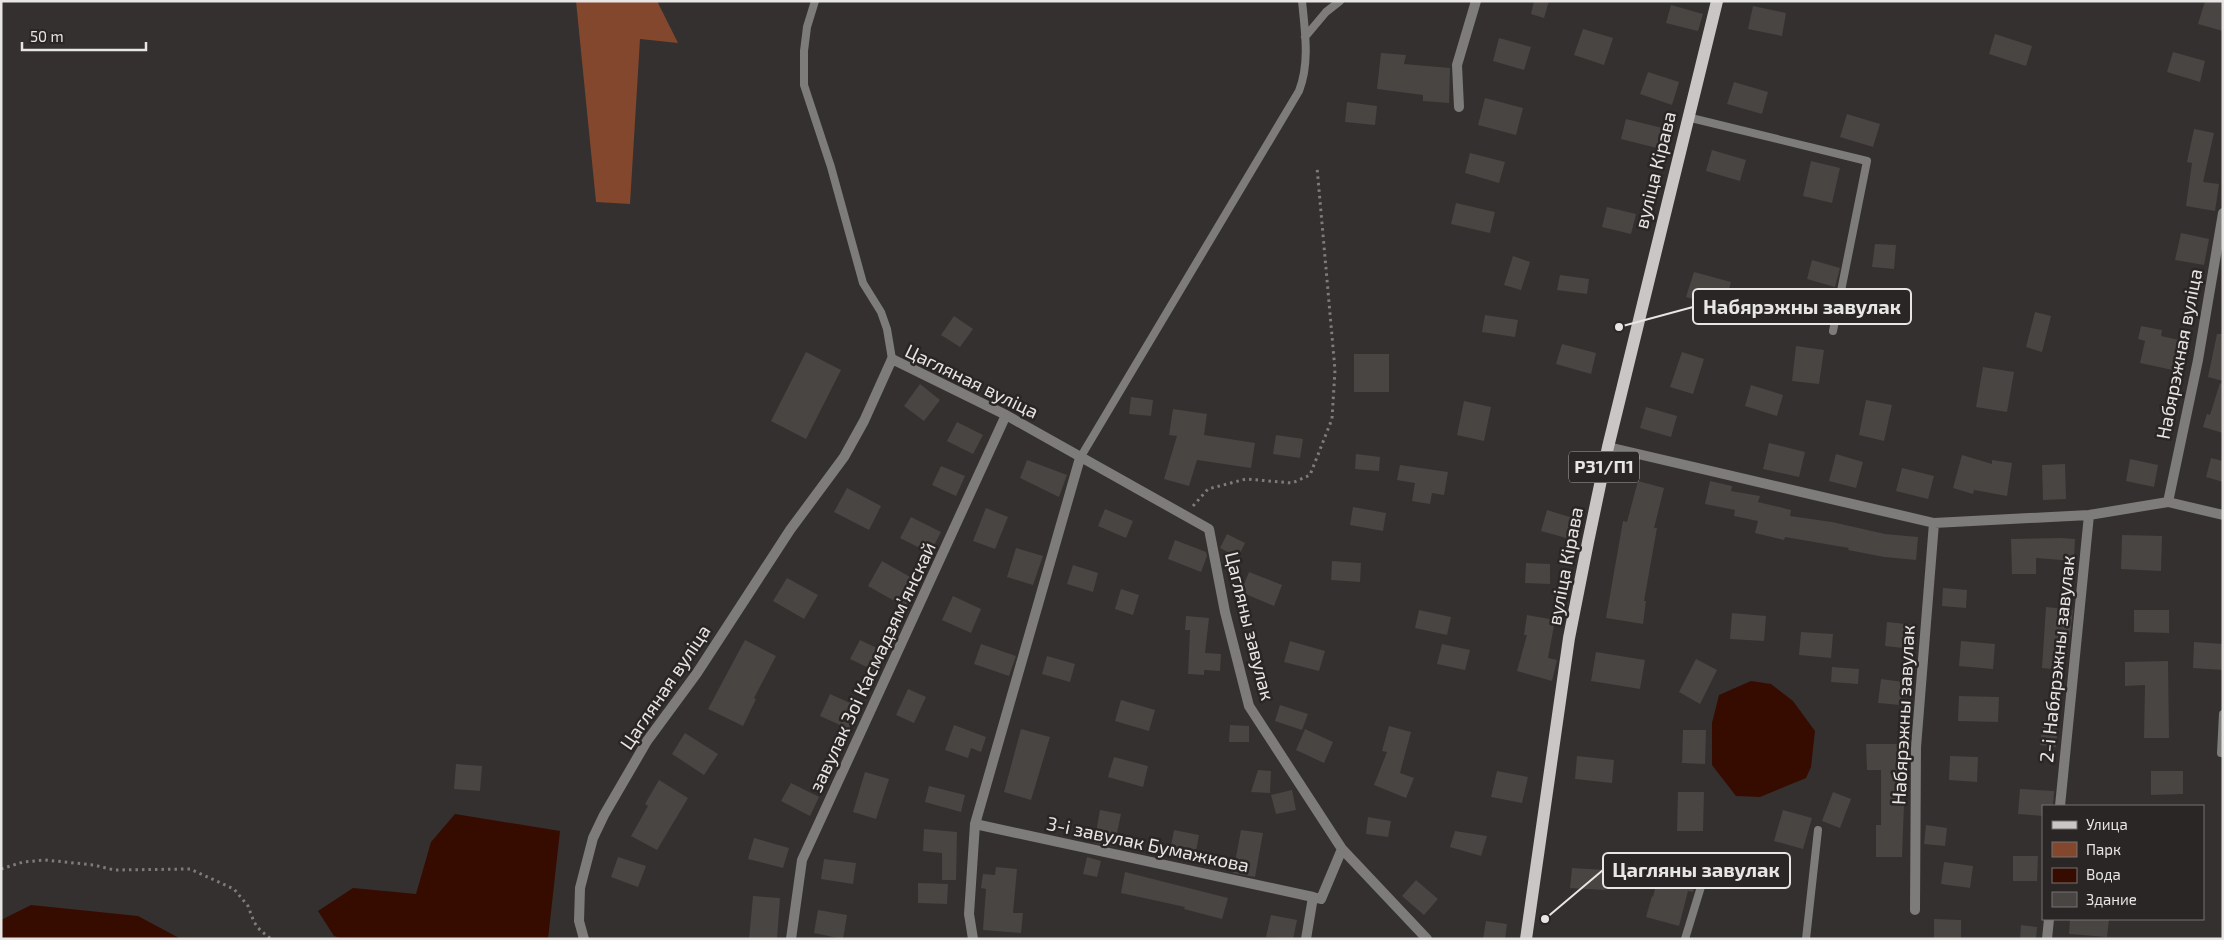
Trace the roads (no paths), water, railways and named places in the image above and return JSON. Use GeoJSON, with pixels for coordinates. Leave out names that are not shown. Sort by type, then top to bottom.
{"type":"FeatureCollection","features":[{"type":"Feature","properties":{"kind":"main road","name":"вуліца Кірава"},"geometry":{"type":"LineString","coordinates":[[1526,939],[1569,638],[1608,447],[1687,117],[1717,1]]}},
{"type":"Feature","properties":{"kind":"street"},"geometry":{"type":"LineString","coordinates":[[1458,107],[1457,64],[1476,1]]}},
{"type":"Feature","properties":{"kind":"street","name":"Набярэжная вуліца"},"geometry":{"type":"LineString","coordinates":[[2168,502],[2198,360],[2223,213]]}},
{"type":"Feature","properties":{"kind":"street","name":"Цагляная вуліца"},"geometry":{"type":"LineString","coordinates":[[584,939],[579,920],[580,888],[593,838],[604,815],[648,741],[697,673],[790,530],[844,457],[864,421],[892,359],[1006,416],[1080,458]]}},
{"type":"Feature","properties":{"kind":"street","name":"завулак Зоі Касмадзямʼянскай"},"geometry":{"type":"LineString","coordinates":[[791,939],[802,860],[1006,416]]}},
{"type":"Feature","properties":{"kind":"street"},"geometry":{"type":"LineString","coordinates":[[1608,447],[1934,523],[2089,515],[2168,502],[2223,515]]}},
{"type":"Feature","properties":{"kind":"street"},"geometry":{"type":"LineString","coordinates":[[973,939],[969,914],[974,824],[1080,458]]}},
{"type":"Feature","properties":{"kind":"street","name":"Цагляны завулак"},"geometry":{"type":"LineString","coordinates":[[1080,458],[1208,529],[1225,612],[1249,706],[1342,849],[1427,939]]}},
{"type":"Feature","properties":{"kind":"street","name":"2-і Набярэжны завулак"},"geometry":{"type":"LineString","coordinates":[[2060,805],[2089,515]]}},
{"type":"Feature","properties":{"kind":"street","name":"Набярэжны завулак"},"geometry":{"type":"LineString","coordinates":[[1915,910],[1916,747],[1934,523]]}},
{"type":"Feature","properties":{"kind":"street","name":"3-і завулак Бумажкова"},"geometry":{"type":"LineString","coordinates":[[974,824],[1313,898]]}},
{"type":"Feature","properties":{"kind":"street"},"geometry":{"type":"LineString","coordinates":[[1306,939],[1313,898],[1321,899],[1342,849]]}},
{"type":"Feature","properties":{"kind":"street"},"geometry":{"type":"LineString","coordinates":[[2047,939],[2049,920]]}},
{"type":"Feature","properties":{"kind":"lane"},"geometry":{"type":"LineString","coordinates":[[815,1],[805,37],[804,85],[835,181],[863,283],[881,312],[887,329],[892,359]]}},
{"type":"Feature","properties":{"kind":"lane"},"geometry":{"type":"LineString","coordinates":[[1080,458],[1299,91],[1305,76],[1305,37],[1302,1]]}},
{"type":"Feature","properties":{"kind":"lane"},"geometry":{"type":"LineString","coordinates":[[1305,37],[1326,12],[1340,1]]}},
{"type":"Feature","properties":{"kind":"lane"},"geometry":{"type":"LineString","coordinates":[[1687,117],[1867,161],[1833,331]]}},
{"type":"Feature","properties":{"kind":"lane"},"geometry":{"type":"LineString","coordinates":[[2221,753],[2223,714]]}},
{"type":"Feature","properties":{"kind":"lane"},"geometry":{"type":"LineString","coordinates":[[1806,939],[1818,830]]}},
{"type":"Feature","properties":{"kind":"lane"},"geometry":{"type":"LineString","coordinates":[[1685,939],[1707,867]]}},
{"type":"Feature","properties":{"kind":"water"},"geometry":{"type":"Polygon","coordinates":[[[1751,681],[1771,684],[1793,701],[1815,731],[1811,767],[1806,778],[1760,797],[1736,796],[1712,765],[1712,723],[1719,695],[1751,681]]]}},
{"type":"Feature","properties":{"kind":"water"},"geometry":{"type":"Polygon","coordinates":[[[455,814],[560,831],[548,939],[343,939],[334,936],[318,911],[353,888],[416,894],[431,842],[455,814]]]}},
{"type":"Feature","properties":{"kind":"water"},"geometry":{"type":"Polygon","coordinates":[[[31,905],[138,916],[181,939],[1,939],[1,920],[31,905]]]}},
{"type":"Feature","properties":{"kind":"place","name":"Набярэжны завулак"},"geometry":{"type":"Point","coordinates":[1619,327]}},
{"type":"Feature","properties":{"kind":"place","name":"Цагляны завулак"},"geometry":{"type":"Point","coordinates":[1545,919]}}]}
